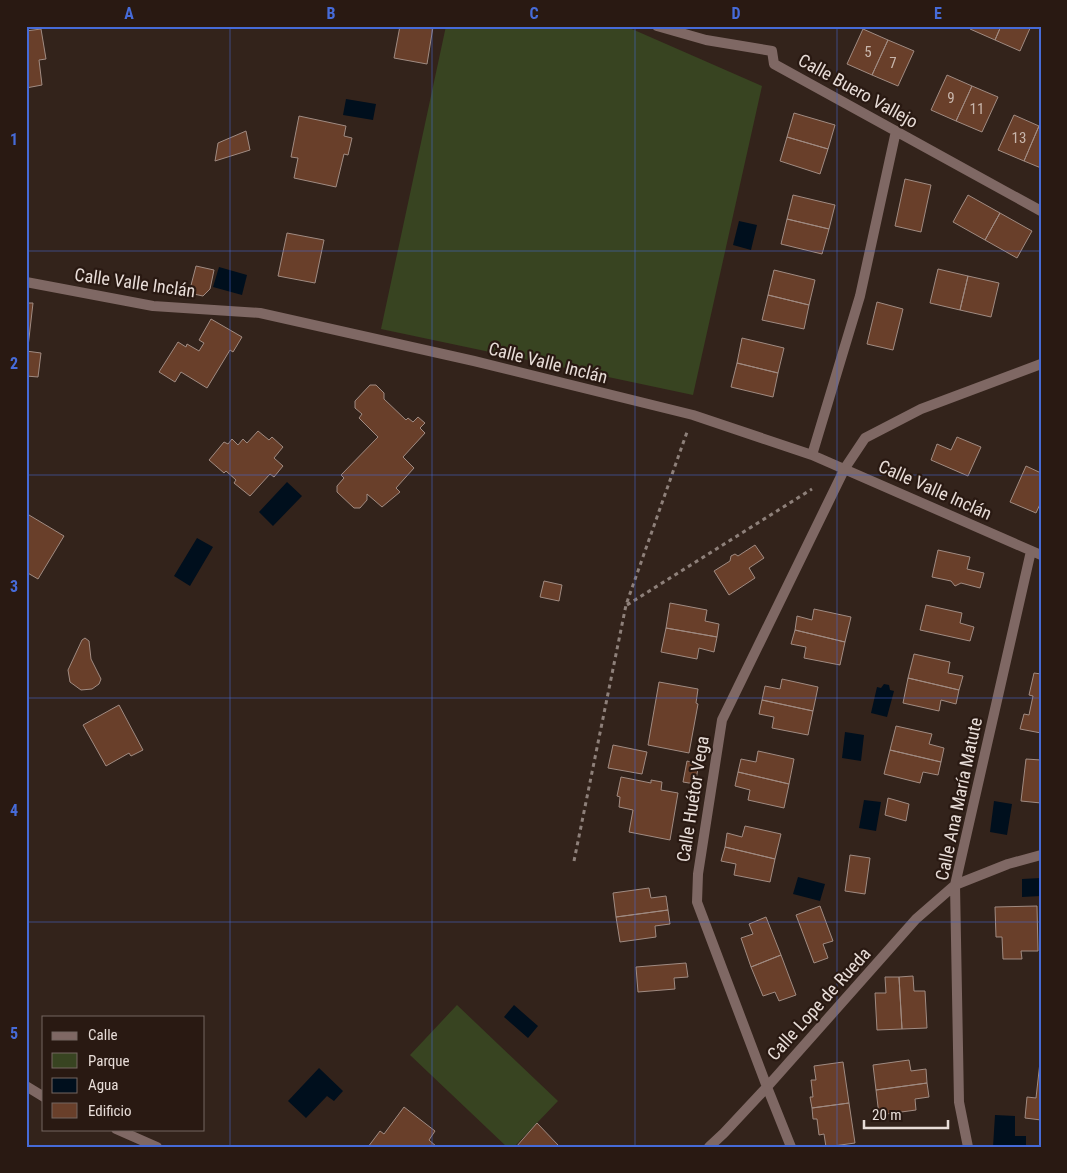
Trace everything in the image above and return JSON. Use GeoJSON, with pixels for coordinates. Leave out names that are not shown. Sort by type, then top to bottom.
{"type":"FeatureCollection","features":[{"type":"Feature","properties":{"kind":"street","name":"Calle Buero Vallejo"},"geometry":{"type":"LineString","coordinates":[[657,26],[706,40],[772,51],[774,64],[1041,211]]}},
{"type":"Feature","properties":{"kind":"street"},"geometry":{"type":"LineString","coordinates":[[812,455],[860,296],[896,131]]}},
{"type":"Feature","properties":{"kind":"street","name":"Calle Valle Inclán"},"geometry":{"type":"LineString","coordinates":[[26,282],[153,306],[260,313],[474,361],[694,415],[845,468],[1041,555]]}},
{"type":"Feature","properties":{"kind":"street","name":"Calle Huétor Vega"},"geometry":{"type":"LineString","coordinates":[[791,1147],[698,902],[698,874],[722,720],[845,468],[865,438],[921,409],[1041,364]]}},
{"type":"Feature","properties":{"kind":"street","name":"Calle Ana María Matute"},"geometry":{"type":"LineString","coordinates":[[968,1147],[960,1102],[955,885],[1031,551]]}},
{"type":"Feature","properties":{"kind":"street","name":"Calle Lope de Rueda"},"geometry":{"type":"LineString","coordinates":[[709,1147],[767,1087],[916,919],[955,885],[1008,864],[1041,855]]}},
{"type":"Feature","properties":{"kind":"street"},"geometry":{"type":"LineString","coordinates":[[26,1086],[42,1096]]}},
{"type":"Feature","properties":{"kind":"street"},"geometry":{"type":"LineString","coordinates":[[118,1130],[157,1147]]}},
{"type":"Feature","properties":{"kind":"path"},"geometry":{"type":"LineString","coordinates":[[574,861],[626,605],[694,415]]}},
{"type":"Feature","properties":{"kind":"path"},"geometry":{"type":"LineString","coordinates":[[626,605],[845,468]]}},
{"type":"Feature","properties":{"kind":"green space"},"geometry":{"type":"Polygon","coordinates":[[[446,26],[625,26],[762,86],[693,395],[381,329],[446,26]]]}},
{"type":"Feature","properties":{"kind":"green space"},"geometry":{"type":"Polygon","coordinates":[[[457,1005],[558,1101],[514,1147],[507,1147],[410,1055],[457,1005]]]}},
{"type":"Feature","properties":{"kind":"water"},"geometry":{"type":"Polygon","coordinates":[[[346,99],[376,104],[373,120],[343,115],[346,99]]]}},
{"type":"Feature","properties":{"kind":"water"},"geometry":{"type":"Polygon","coordinates":[[[739,221],[757,225],[751,250],[733,245],[739,221]]]}},
{"type":"Feature","properties":{"kind":"water"},"geometry":{"type":"Polygon","coordinates":[[[219,267],[247,275],[242,295],[213,287],[219,267]]]}},
{"type":"Feature","properties":{"kind":"water"},"geometry":{"type":"Polygon","coordinates":[[[287,482],[302,496],[273,526],[259,512],[287,482]]]}},
{"type":"Feature","properties":{"kind":"water"},"geometry":{"type":"Polygon","coordinates":[[[197,538],[213,547],[190,586],[174,576],[197,538]]]}},
{"type":"Feature","properties":{"kind":"water"},"geometry":{"type":"Polygon","coordinates":[[[884,684],[889,685],[890,690],[894,691],[887,717],[871,713],[877,687],[881,688],[884,684]]]}},
{"type":"Feature","properties":{"kind":"water"},"geometry":{"type":"Polygon","coordinates":[[[845,732],[864,735],[861,761],[842,758],[845,732]]]}},
{"type":"Feature","properties":{"kind":"water"},"geometry":{"type":"Polygon","coordinates":[[[864,800],[881,802],[876,831],[859,828],[864,800]]]}},
{"type":"Feature","properties":{"kind":"water"},"geometry":{"type":"Polygon","coordinates":[[[994,801],[1012,804],[1007,835],[990,832],[994,801]]]}},
{"type":"Feature","properties":{"kind":"water"},"geometry":{"type":"Polygon","coordinates":[[[798,877],[825,884],[820,901],[793,894],[798,877]]]}},
{"type":"Feature","properties":{"kind":"water"},"geometry":{"type":"Polygon","coordinates":[[[1041,878],[1041,896],[1022,897],[1022,879],[1041,878]]]}},
{"type":"Feature","properties":{"kind":"water"},"geometry":{"type":"Polygon","coordinates":[[[514,1005],[538,1026],[528,1038],[504,1017],[514,1005]]]}},
{"type":"Feature","properties":{"kind":"water"},"geometry":{"type":"Polygon","coordinates":[[[319,1068],[343,1091],[334,1101],[327,1096],[306,1118],[288,1101],[319,1068]]]}},
{"type":"Feature","properties":{"kind":"water"},"geometry":{"type":"Polygon","coordinates":[[[995,1115],[1015,1116],[1015,1136],[1026,1136],[1026,1147],[993,1147],[995,1115]]]}},
{"type":"Feature","properties":{"kind":"building"},"geometry":{"type":"Polygon","coordinates":[[[400,26],[433,27],[427,64],[394,58],[400,26]]]}},
{"type":"Feature","properties":{"kind":"building"},"geometry":{"type":"Polygon","coordinates":[[[971,26],[1001,26],[995,40],[970,29],[971,26]]]}},
{"type":"Feature","properties":{"kind":"building"},"geometry":{"type":"Polygon","coordinates":[[[1001,26],[1031,26],[1020,51],[995,40],[1001,26]]]}},
{"type":"Feature","properties":{"kind":"building"},"geometry":{"type":"Polygon","coordinates":[[[41,29],[46,59],[39,60],[42,85],[26,88],[26,31],[41,29]]]}},
{"type":"Feature","properties":{"kind":"building"},"geometry":{"type":"Polygon","coordinates":[[[863,29],[888,40],[872,75],[847,64],[863,29]]]}},
{"type":"Feature","properties":{"kind":"building"},"geometry":{"type":"Polygon","coordinates":[[[888,40],[914,51],[898,86],[872,75],[888,40]]]}},
{"type":"Feature","properties":{"kind":"building"},"geometry":{"type":"Polygon","coordinates":[[[947,75],[972,86],[956,121],[931,110],[947,75]]]}},
{"type":"Feature","properties":{"kind":"building"},"geometry":{"type":"Polygon","coordinates":[[[972,86],[998,97],[982,132],[956,121],[972,86]]]}},
{"type":"Feature","properties":{"kind":"building"},"geometry":{"type":"Polygon","coordinates":[[[794,113],[835,125],[828,149],[787,137],[794,113]]]}},
{"type":"Feature","properties":{"kind":"building"},"geometry":{"type":"Polygon","coordinates":[[[1014,115],[1039,126],[1024,161],[998,150],[1014,115]]]}},
{"type":"Feature","properties":{"kind":"building"},"geometry":{"type":"Polygon","coordinates":[[[299,116],[346,126],[344,136],[352,138],[348,155],[344,154],[336,187],[294,178],[298,158],[291,157],[299,116]]]}},
{"type":"Feature","properties":{"kind":"building"},"geometry":{"type":"Polygon","coordinates":[[[1039,126],[1041,127],[1041,168],[1024,161],[1039,126]]]}},
{"type":"Feature","properties":{"kind":"building"},"geometry":{"type":"Polygon","coordinates":[[[246,131],[250,150],[215,161],[218,143],[246,131]]]}},
{"type":"Feature","properties":{"kind":"building"},"geometry":{"type":"Polygon","coordinates":[[[787,137],[828,149],[820,174],[780,161],[787,137]]]}},
{"type":"Feature","properties":{"kind":"building"},"geometry":{"type":"Polygon","coordinates":[[[905,179],[931,185],[921,232],[895,226],[905,179]]]}},
{"type":"Feature","properties":{"kind":"building"},"geometry":{"type":"Polygon","coordinates":[[[793,195],[835,205],[829,229],[787,219],[793,195]]]}},
{"type":"Feature","properties":{"kind":"building"},"geometry":{"type":"Polygon","coordinates":[[[968,195],[1000,213],[985,240],[953,222],[968,195]]]}},
{"type":"Feature","properties":{"kind":"building"},"geometry":{"type":"Polygon","coordinates":[[[1000,213],[1032,231],[1017,258],[985,240],[1000,213]]]}},
{"type":"Feature","properties":{"kind":"building"},"geometry":{"type":"Polygon","coordinates":[[[787,219],[829,229],[822,254],[781,244],[787,219]]]}},
{"type":"Feature","properties":{"kind":"building"},"geometry":{"type":"Polygon","coordinates":[[[287,233],[324,240],[315,283],[278,276],[287,233]]]}},
{"type":"Feature","properties":{"kind":"building"},"geometry":{"type":"Polygon","coordinates":[[[196,266],[214,270],[210,289],[203,296],[189,293],[196,266]]]}},
{"type":"Feature","properties":{"kind":"building"},"geometry":{"type":"Polygon","coordinates":[[[938,269],[968,276],[960,310],[930,303],[938,269]]]}},
{"type":"Feature","properties":{"kind":"building"},"geometry":{"type":"Polygon","coordinates":[[[774,270],[815,280],[809,305],[768,295],[774,270]]]}},
{"type":"Feature","properties":{"kind":"building"},"geometry":{"type":"Polygon","coordinates":[[[968,276],[999,283],[991,317],[960,310],[968,276]]]}},
{"type":"Feature","properties":{"kind":"building"},"geometry":{"type":"Polygon","coordinates":[[[768,295],[809,305],[804,329],[762,320],[768,295]]]}},
{"type":"Feature","properties":{"kind":"building"},"geometry":{"type":"Polygon","coordinates":[[[877,302],[903,309],[893,350],[867,344],[877,302]]]}},
{"type":"Feature","properties":{"kind":"building"},"geometry":{"type":"Polygon","coordinates":[[[26,303],[33,303],[28,347],[26,347],[26,303]]]}},
{"type":"Feature","properties":{"kind":"building"},"geometry":{"type":"Polygon","coordinates":[[[211,319],[242,337],[233,352],[230,350],[207,388],[181,372],[175,382],[159,372],[178,342],[186,347],[187,344],[199,351],[204,343],[199,340],[211,319]]]}},
{"type":"Feature","properties":{"kind":"building"},"geometry":{"type":"Polygon","coordinates":[[[742,338],[784,348],[778,373],[737,363],[742,338]]]}},
{"type":"Feature","properties":{"kind":"building"},"geometry":{"type":"Polygon","coordinates":[[[26,351],[41,353],[38,377],[26,376],[26,351]]]}},
{"type":"Feature","properties":{"kind":"building"},"geometry":{"type":"Polygon","coordinates":[[[737,363],[778,373],[773,397],[731,387],[737,363]]]}},
{"type":"Feature","properties":{"kind":"building"},"geometry":{"type":"Polygon","coordinates":[[[370,385],[376,385],[384,393],[384,399],[406,420],[408,418],[413,422],[418,417],[425,423],[420,428],[425,433],[403,457],[414,468],[396,488],[400,492],[382,507],[367,494],[367,500],[360,508],[354,508],[337,492],[337,486],[344,478],[341,475],[378,437],[359,418],[362,414],[355,408],[355,401],[370,385]]]}},
{"type":"Feature","properties":{"kind":"building"},"geometry":{"type":"Polygon","coordinates":[[[258,431],[269,440],[272,437],[283,447],[274,458],[283,466],[274,477],[270,474],[250,496],[234,483],[236,480],[226,471],[224,473],[209,460],[224,442],[228,444],[232,439],[238,445],[243,439],[247,443],[258,431]]]}},
{"type":"Feature","properties":{"kind":"building"},"geometry":{"type":"Polygon","coordinates":[[[957,437],[981,447],[968,476],[931,460],[937,444],[951,450],[957,437]]]}},
{"type":"Feature","properties":{"kind":"building"},"geometry":{"type":"Polygon","coordinates":[[[1026,466],[1041,473],[1041,502],[1036,513],[1010,502],[1026,466]]]}},
{"type":"Feature","properties":{"kind":"building"},"geometry":{"type":"Polygon","coordinates":[[[29,515],[64,536],[38,579],[26,572],[26,520],[29,515]]]}},
{"type":"Feature","properties":{"kind":"building"},"geometry":{"type":"Polygon","coordinates":[[[755,545],[764,558],[749,568],[755,578],[729,595],[714,571],[730,561],[731,556],[735,554],[738,556],[755,545]]]}},
{"type":"Feature","properties":{"kind":"building"},"geometry":{"type":"Polygon","coordinates":[[[938,550],[970,557],[967,569],[984,573],[980,588],[961,583],[955,586],[951,581],[932,577],[938,550]]]}},
{"type":"Feature","properties":{"kind":"building"},"geometry":{"type":"Polygon","coordinates":[[[544,581],[562,585],[559,601],[540,597],[544,581]]]}},
{"type":"Feature","properties":{"kind":"building"},"geometry":{"type":"Polygon","coordinates":[[[670,603],[707,610],[705,621],[719,624],[717,637],[666,628],[670,603]]]}},
{"type":"Feature","properties":{"kind":"building"},"geometry":{"type":"Polygon","coordinates":[[[926,605],[962,613],[960,623],[974,627],[970,641],[920,630],[926,605]]]}},
{"type":"Feature","properties":{"kind":"building"},"geometry":{"type":"Polygon","coordinates":[[[814,609],[851,617],[845,642],[795,630],[797,616],[812,620],[814,609]]]}},
{"type":"Feature","properties":{"kind":"building"},"geometry":{"type":"Polygon","coordinates":[[[666,628],[717,637],[714,652],[699,648],[697,659],[661,652],[666,628]]]}},
{"type":"Feature","properties":{"kind":"building"},"geometry":{"type":"Polygon","coordinates":[[[795,630],[845,642],[840,665],[804,658],[806,647],[791,644],[795,630]]]}},
{"type":"Feature","properties":{"kind":"building"},"geometry":{"type":"Polygon","coordinates":[[[85,638],[89,641],[91,659],[101,679],[99,684],[92,689],[81,690],[70,682],[68,670],[82,640],[85,638]]]}},
{"type":"Feature","properties":{"kind":"building"},"geometry":{"type":"Polygon","coordinates":[[[914,654],[950,662],[948,673],[963,676],[959,690],[908,678],[914,654]]]}},
{"type":"Feature","properties":{"kind":"building"},"geometry":{"type":"Polygon","coordinates":[[[1034,673],[1041,674],[1041,733],[1020,729],[1024,714],[1029,715],[1033,696],[1029,695],[1034,673]]]}},
{"type":"Feature","properties":{"kind":"building"},"geometry":{"type":"Polygon","coordinates":[[[908,678],[959,690],[956,704],[941,700],[939,711],[903,703],[908,678]]]}},
{"type":"Feature","properties":{"kind":"building"},"geometry":{"type":"Polygon","coordinates":[[[782,679],[818,687],[813,711],[762,700],[765,686],[780,689],[782,679]]]}},
{"type":"Feature","properties":{"kind":"building"},"geometry":{"type":"Polygon","coordinates":[[[659,682],[698,689],[696,703],[698,704],[689,753],[648,745],[659,682]]]}},
{"type":"Feature","properties":{"kind":"building"},"geometry":{"type":"Polygon","coordinates":[[[762,700],[813,711],[808,735],[772,728],[774,717],[759,714],[762,700]]]}},
{"type":"Feature","properties":{"kind":"building"},"geometry":{"type":"Polygon","coordinates":[[[119,705],[143,750],[131,756],[129,753],[106,766],[83,725],[119,705]]]}},
{"type":"Feature","properties":{"kind":"building"},"geometry":{"type":"Polygon","coordinates":[[[896,726],[932,734],[929,744],[944,748],[941,762],[890,750],[896,726]]]}},
{"type":"Feature","properties":{"kind":"building"},"geometry":{"type":"Polygon","coordinates":[[[613,745],[647,752],[642,774],[608,768],[613,745]]]}},
{"type":"Feature","properties":{"kind":"building"},"geometry":{"type":"Polygon","coordinates":[[[890,750],[941,762],[938,775],[923,772],[920,783],[884,774],[890,750]]]}},
{"type":"Feature","properties":{"kind":"building"},"geometry":{"type":"Polygon","coordinates":[[[758,751],[794,759],[789,784],[738,772],[741,759],[756,762],[758,751]]]}},
{"type":"Feature","properties":{"kind":"building"},"geometry":{"type":"Polygon","coordinates":[[[1026,759],[1041,760],[1041,803],[1021,801],[1026,759]]]}},
{"type":"Feature","properties":{"kind":"building"},"geometry":{"type":"Polygon","coordinates":[[[687,761],[699,764],[695,784],[683,782],[687,761]]]}},
{"type":"Feature","properties":{"kind":"building"},"geometry":{"type":"Polygon","coordinates":[[[738,772],[789,784],[784,808],[748,800],[750,790],[735,786],[738,772]]]}},
{"type":"Feature","properties":{"kind":"building"},"geometry":{"type":"Polygon","coordinates":[[[621,777],[651,783],[651,780],[662,782],[661,790],[678,793],[670,840],[629,832],[633,810],[619,807],[620,797],[617,796],[621,777]]]}},
{"type":"Feature","properties":{"kind":"building"},"geometry":{"type":"Polygon","coordinates":[[[888,798],[909,804],[906,821],[885,815],[888,798]]]}},
{"type":"Feature","properties":{"kind":"building"},"geometry":{"type":"Polygon","coordinates":[[[745,826],[781,834],[775,859],[725,847],[727,833],[742,837],[745,826]]]}},
{"type":"Feature","properties":{"kind":"building"},"geometry":{"type":"Polygon","coordinates":[[[725,847],[775,859],[770,882],[734,875],[736,864],[721,861],[725,847]]]}},
{"type":"Feature","properties":{"kind":"building"},"geometry":{"type":"Polygon","coordinates":[[[850,855],[870,858],[865,894],[845,891],[850,855]]]}},
{"type":"Feature","properties":{"kind":"building"},"geometry":{"type":"Polygon","coordinates":[[[649,888],[651,898],[666,896],[668,910],[616,917],[613,893],[649,888]]]}},
{"type":"Feature","properties":{"kind":"building"},"geometry":{"type":"Polygon","coordinates":[[[820,906],[833,941],[823,944],[828,958],[814,963],[796,915],[820,906]]]}},
{"type":"Feature","properties":{"kind":"building"},"geometry":{"type":"Polygon","coordinates":[[[1037,906],[1038,951],[1021,951],[1022,959],[1003,959],[1002,937],[996,937],[995,907],[1037,906]]]}},
{"type":"Feature","properties":{"kind":"building"},"geometry":{"type":"Polygon","coordinates":[[[668,910],[670,924],[655,926],[656,937],[620,942],[616,917],[668,910]]]}},
{"type":"Feature","properties":{"kind":"building"},"geometry":{"type":"Polygon","coordinates":[[[766,917],[781,955],[751,967],[741,938],[753,934],[749,924],[766,917]]]}},
{"type":"Feature","properties":{"kind":"building"},"geometry":{"type":"Polygon","coordinates":[[[781,955],[796,995],[779,1001],[775,992],[763,996],[751,967],[781,955]]]}},
{"type":"Feature","properties":{"kind":"building"},"geometry":{"type":"Polygon","coordinates":[[[686,963],[688,977],[674,978],[675,989],[638,992],[636,967],[686,963]]]}},
{"type":"Feature","properties":{"kind":"building"},"geometry":{"type":"Polygon","coordinates":[[[913,976],[914,991],[925,991],[927,1028],[902,1029],[899,977],[913,976]]]}},
{"type":"Feature","properties":{"kind":"building"},"geometry":{"type":"Polygon","coordinates":[[[885,977],[899,977],[902,1029],[877,1030],[875,993],[886,993],[885,977]]]}},
{"type":"Feature","properties":{"kind":"building"},"geometry":{"type":"Polygon","coordinates":[[[909,1060],[911,1071],[926,1069],[927,1083],[876,1090],[873,1065],[909,1060]]]}},
{"type":"Feature","properties":{"kind":"building"},"geometry":{"type":"Polygon","coordinates":[[[843,1062],[849,1103],[812,1108],[810,1097],[813,1097],[811,1080],[816,1080],[814,1066],[843,1062]]]}},
{"type":"Feature","properties":{"kind":"building"},"geometry":{"type":"Polygon","coordinates":[[[1040,1062],[1041,1120],[1025,1118],[1027,1097],[1036,1098],[1040,1062]]]}},
{"type":"Feature","properties":{"kind":"building"},"geometry":{"type":"Polygon","coordinates":[[[927,1083],[929,1097],[915,1099],[916,1110],[879,1115],[876,1090],[927,1083]]]}},
{"type":"Feature","properties":{"kind":"building"},"geometry":{"type":"Polygon","coordinates":[[[849,1103],[855,1143],[826,1147],[824,1134],[819,1135],[817,1119],[813,1119],[812,1108],[849,1103]]]}},
{"type":"Feature","properties":{"kind":"building"},"geometry":{"type":"Polygon","coordinates":[[[404,1107],[435,1131],[429,1140],[437,1147],[368,1147],[380,1131],[384,1134],[404,1107]]]}},
{"type":"Feature","properties":{"kind":"building"},"geometry":{"type":"Polygon","coordinates":[[[537,1123],[558,1145],[556,1147],[516,1147],[537,1123]]]}}]}
